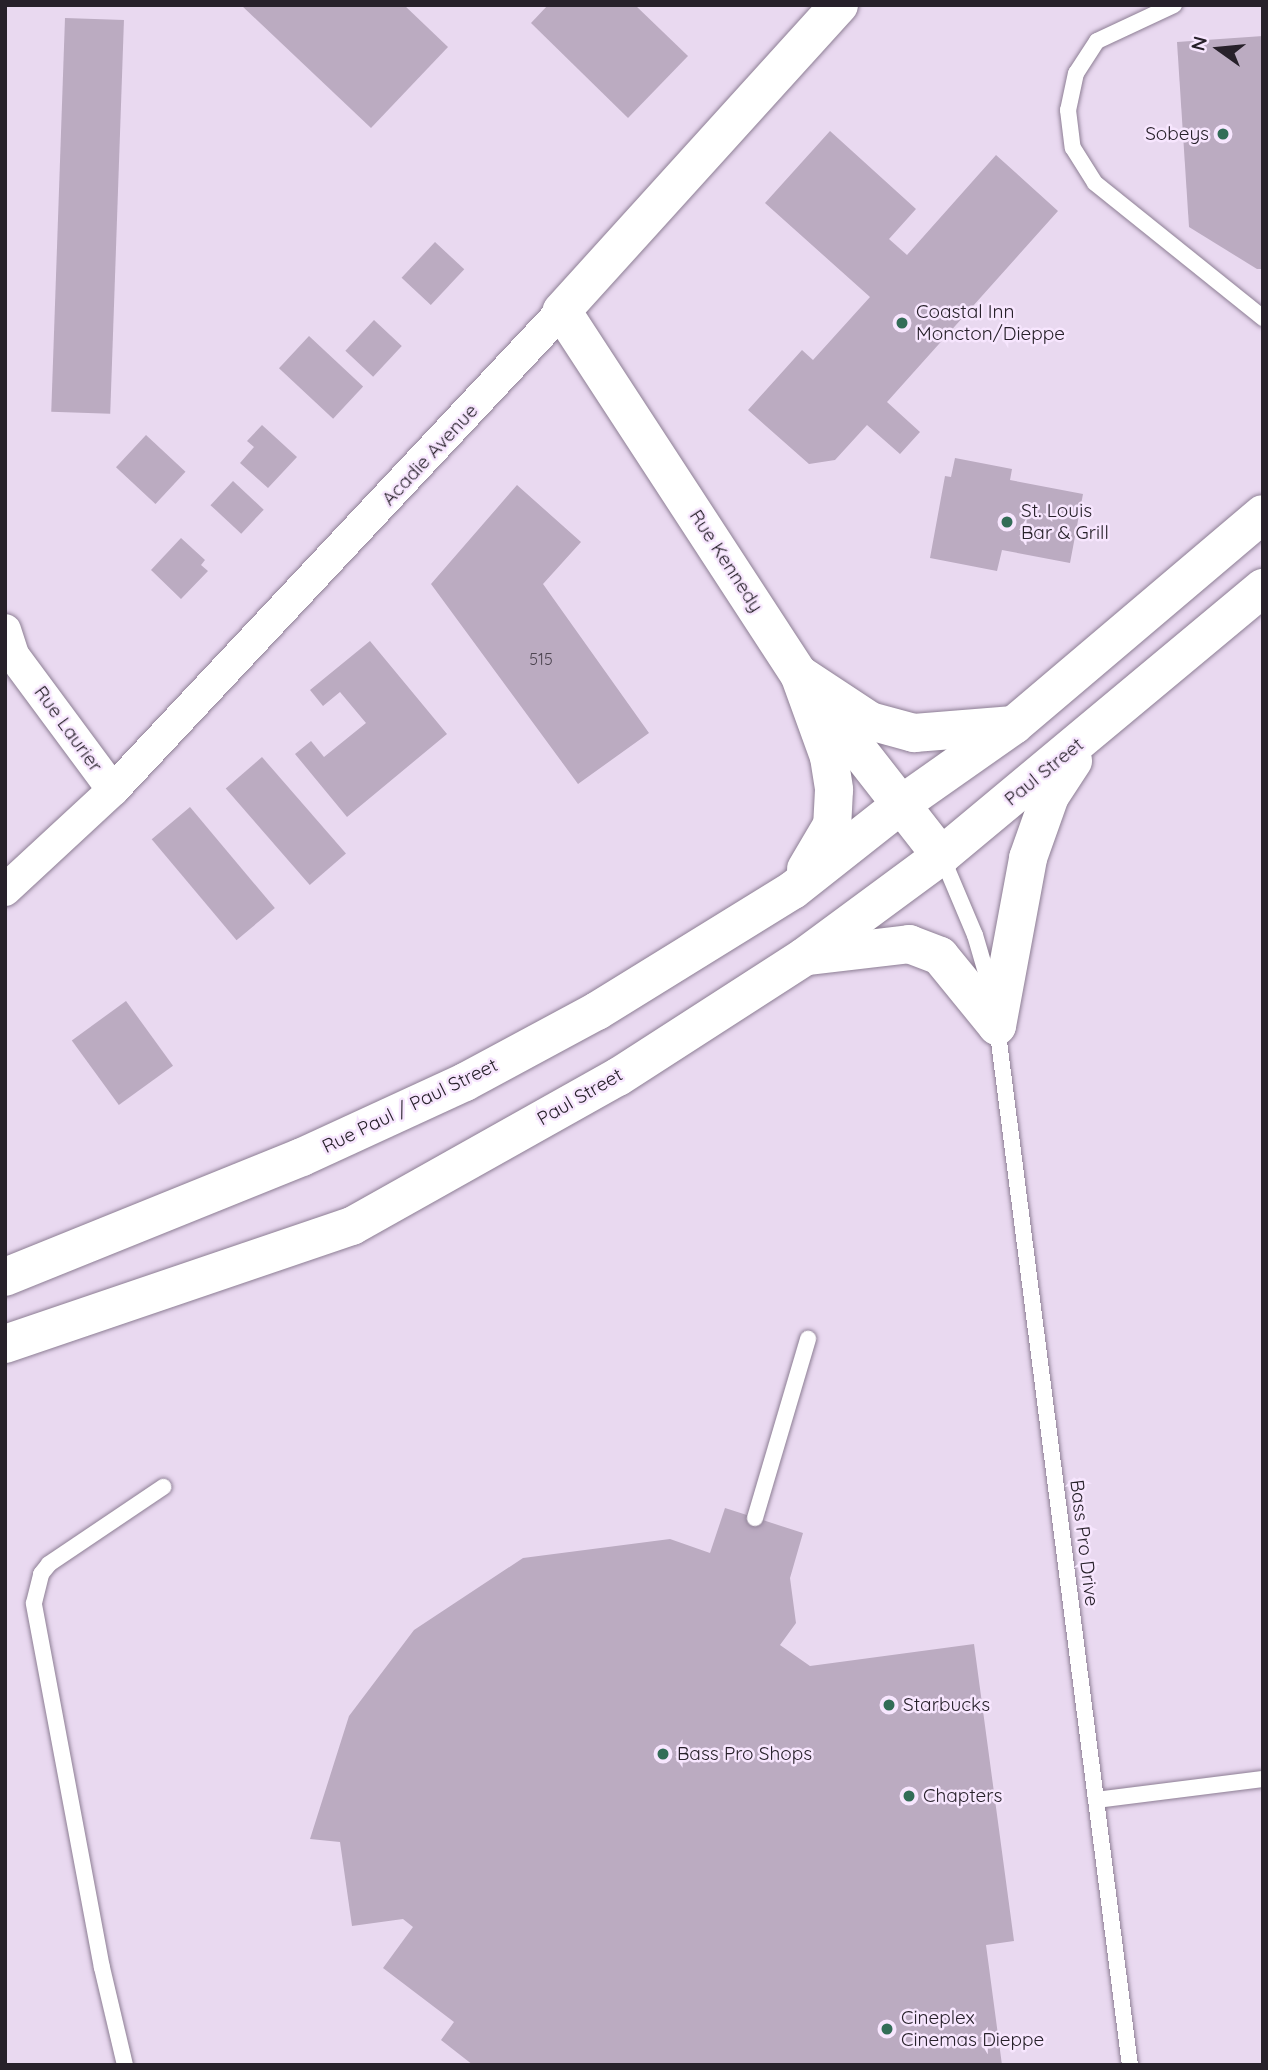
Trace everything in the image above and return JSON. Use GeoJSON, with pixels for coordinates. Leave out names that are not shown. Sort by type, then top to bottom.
{"type":"FeatureCollection","features":[{"type":"Feature","properties":{"kind":"main road","name":"Acadie Avenue"},"geometry":{"type":"LineString","coordinates":[[562,311],[839,5]]}},
{"type":"Feature","properties":{"kind":"main road","name":"Rue Kennedy"},"geometry":{"type":"LineString","coordinates":[[562,311],[799,674],[903,803],[941,856]]}},
{"type":"Feature","properties":{"kind":"main road"},"geometry":{"type":"LineString","coordinates":[[793,890],[903,803],[1014,725],[1263,514]]}},
{"type":"Feature","properties":{"kind":"main road"},"geometry":{"type":"LineString","coordinates":[[997,1026],[1028,858],[1049,796],[1092,733],[1263,587]]}},
{"type":"Feature","properties":{"kind":"main road"},"geometry":{"type":"LineString","coordinates":[[799,674],[870,720],[914,733],[1014,725]]}},
{"type":"Feature","properties":{"kind":"main road"},"geometry":{"type":"LineString","coordinates":[[793,890],[832,825],[834,790],[829,757],[799,674]]}},
{"type":"Feature","properties":{"kind":"main road","name":"Paul Street"},"geometry":{"type":"LineString","coordinates":[[5,1344],[352,1226],[618,1077],[804,957],[941,856],[1092,733]]}},
{"type":"Feature","properties":{"kind":"main road","name":"Rue Paul / Paul Street"},"geometry":{"type":"LineString","coordinates":[[5,1277],[184,1208],[465,1082],[597,1011],[793,890]]}},
{"type":"Feature","properties":{"kind":"main road"},"geometry":{"type":"LineString","coordinates":[[804,957],[909,944],[940,956],[997,1026]]}},
{"type":"Feature","properties":{"kind":"street","name":"Acadie Avenue"},"geometry":{"type":"LineString","coordinates":[[5,890],[113,790],[562,311]]}},
{"type":"Feature","properties":{"kind":"street","name":"Rue Laurier"},"geometry":{"type":"LineString","coordinates":[[5,630],[13,655],[113,790]]}},
{"type":"Feature","properties":{"kind":"lane"},"geometry":{"type":"LineString","coordinates":[[1174,5],[1097,41],[1076,73],[1070,98],[1073,148],[1095,183],[1263,318]]}},
{"type":"Feature","properties":{"kind":"lane","name":"Bass Pro Drive"},"geometry":{"type":"LineString","coordinates":[[941,856],[979,946],[997,1026],[1130,2065]]}},
{"type":"Feature","properties":{"kind":"lane"},"geometry":{"type":"LineString","coordinates":[[755,1518],[808,1339]]}},
{"type":"Feature","properties":{"kind":"lane"},"geometry":{"type":"LineString","coordinates":[[125,2065],[102,1968],[34,1603],[41,1574],[49,1564],[163,1487]]}},
{"type":"Feature","properties":{"kind":"lane"},"geometry":{"type":"LineString","coordinates":[[1096,1800],[1263,1779]]}},
{"type":"Feature","properties":{"kind":"building"},"geometry":{"type":"Polygon","coordinates":[[[241,5],[404,5],[448,47],[371,128],[241,5]]]}},
{"type":"Feature","properties":{"kind":"building"},"geometry":{"type":"Polygon","coordinates":[[[548,5],[635,5],[688,56],[628,118],[531,23],[548,5]]]}},
{"type":"Feature","properties":{"kind":"building"},"geometry":{"type":"Polygon","coordinates":[[[65,18],[124,20],[110,414],[51,412],[65,18]]]}},
{"type":"Feature","properties":{"kind":"building","name":"Sobeys"},"geometry":{"type":"Polygon","coordinates":[[[1263,36],[1263,269],[1257,269],[1189,227],[1177,42],[1263,36]]]}},
{"type":"Feature","properties":{"kind":"building","name":"Coastal Inn Moncton/Dieppe"},"geometry":{"type":"Polygon","coordinates":[[[830,131],[916,209],[889,239],[907,255],[996,155],[1058,211],[887,402],[920,432],[900,454],[867,425],[835,460],[809,464],[748,410],[802,350],[813,360],[870,297],[765,203],[830,131]]]}},
{"type":"Feature","properties":{"kind":"building"},"geometry":{"type":"Polygon","coordinates":[[[435,242],[464,269],[431,305],[402,278],[435,242]]]}},
{"type":"Feature","properties":{"kind":"building"},"geometry":{"type":"Polygon","coordinates":[[[374,320],[402,346],[373,377],[345,351],[374,320]]]}},
{"type":"Feature","properties":{"kind":"building"},"geometry":{"type":"Polygon","coordinates":[[[309,336],[363,386],[333,419],[279,368],[309,336]]]}},
{"type":"Feature","properties":{"kind":"building"},"geometry":{"type":"Polygon","coordinates":[[[262,425],[297,457],[268,488],[240,463],[254,447],[247,441],[262,425]]]}},
{"type":"Feature","properties":{"kind":"building"},"geometry":{"type":"Polygon","coordinates":[[[146,435],[185,472],[155,504],[116,467],[146,435]]]}},
{"type":"Feature","properties":{"kind":"building","name":"St. Louis Bar & Grill"},"geometry":{"type":"Polygon","coordinates":[[[955,458],[1012,469],[1010,480],[1083,494],[1070,563],[1002,550],[997,571],[930,558],[945,476],[951,477],[955,458]]]}},
{"type":"Feature","properties":{"kind":"building"},"geometry":{"type":"Polygon","coordinates":[[[233,481],[264,510],[241,534],[210,505],[233,481]]]}},
{"type":"Feature","properties":{"kind":"building"},"geometry":{"type":"Polygon","coordinates":[[[517,485],[581,542],[543,584],[649,733],[578,784],[431,584],[517,485]]]}},
{"type":"Feature","properties":{"kind":"building"},"geometry":{"type":"Polygon","coordinates":[[[181,538],[205,560],[201,565],[208,571],[181,599],[151,570],[181,538]]]}},
{"type":"Feature","properties":{"kind":"building"},"geometry":{"type":"Polygon","coordinates":[[[370,641],[447,734],[347,817],[295,754],[311,741],[324,757],[366,723],[340,692],[323,706],[310,690],[370,641]]]}},
{"type":"Feature","properties":{"kind":"building"},"geometry":{"type":"Polygon","coordinates":[[[262,757],[346,854],[310,885],[226,788],[262,757]]]}},
{"type":"Feature","properties":{"kind":"building"},"geometry":{"type":"Polygon","coordinates":[[[190,807],[275,908],[237,940],[152,839],[190,807]]]}},
{"type":"Feature","properties":{"kind":"building"},"geometry":{"type":"Polygon","coordinates":[[[126,1001],[173,1066],[119,1105],[72,1040],[126,1001]]]}},
{"type":"Feature","properties":{"kind":"building","name":"Bass Pro Shops"},"geometry":{"type":"Polygon","coordinates":[[[725,1508],[803,1533],[790,1578],[796,1623],[780,1645],[810,1666],[974,1644],[1014,1941],[986,1945],[1002,2065],[473,2065],[441,2040],[454,2022],[383,1968],[413,1927],[403,1919],[352,1926],[340,1842],[310,1839],[349,1716],[414,1630],[523,1558],[670,1539],[710,1553],[725,1508]]]}},
{"type":"Feature","properties":{"kind":"place","name":"Sobeys"},"geometry":{"type":"Point","coordinates":[1223,134]}},
{"type":"Feature","properties":{"kind":"place","name":"Coastal Inn Moncton/Dieppe"},"geometry":{"type":"Point","coordinates":[902,323]}},
{"type":"Feature","properties":{"kind":"place","name":"St. Louis Bar & Grill"},"geometry":{"type":"Point","coordinates":[1007,522]}},
{"type":"Feature","properties":{"kind":"place","name":"Starbucks"},"geometry":{"type":"Point","coordinates":[889,1705]}},
{"type":"Feature","properties":{"kind":"place","name":"Bass Pro Shops"},"geometry":{"type":"Point","coordinates":[663,1754]}},
{"type":"Feature","properties":{"kind":"place","name":"Chapters"},"geometry":{"type":"Point","coordinates":[909,1796]}},
{"type":"Feature","properties":{"kind":"place","name":"Cineplex Cinemas Dieppe"},"geometry":{"type":"Point","coordinates":[887,2029]}}]}
